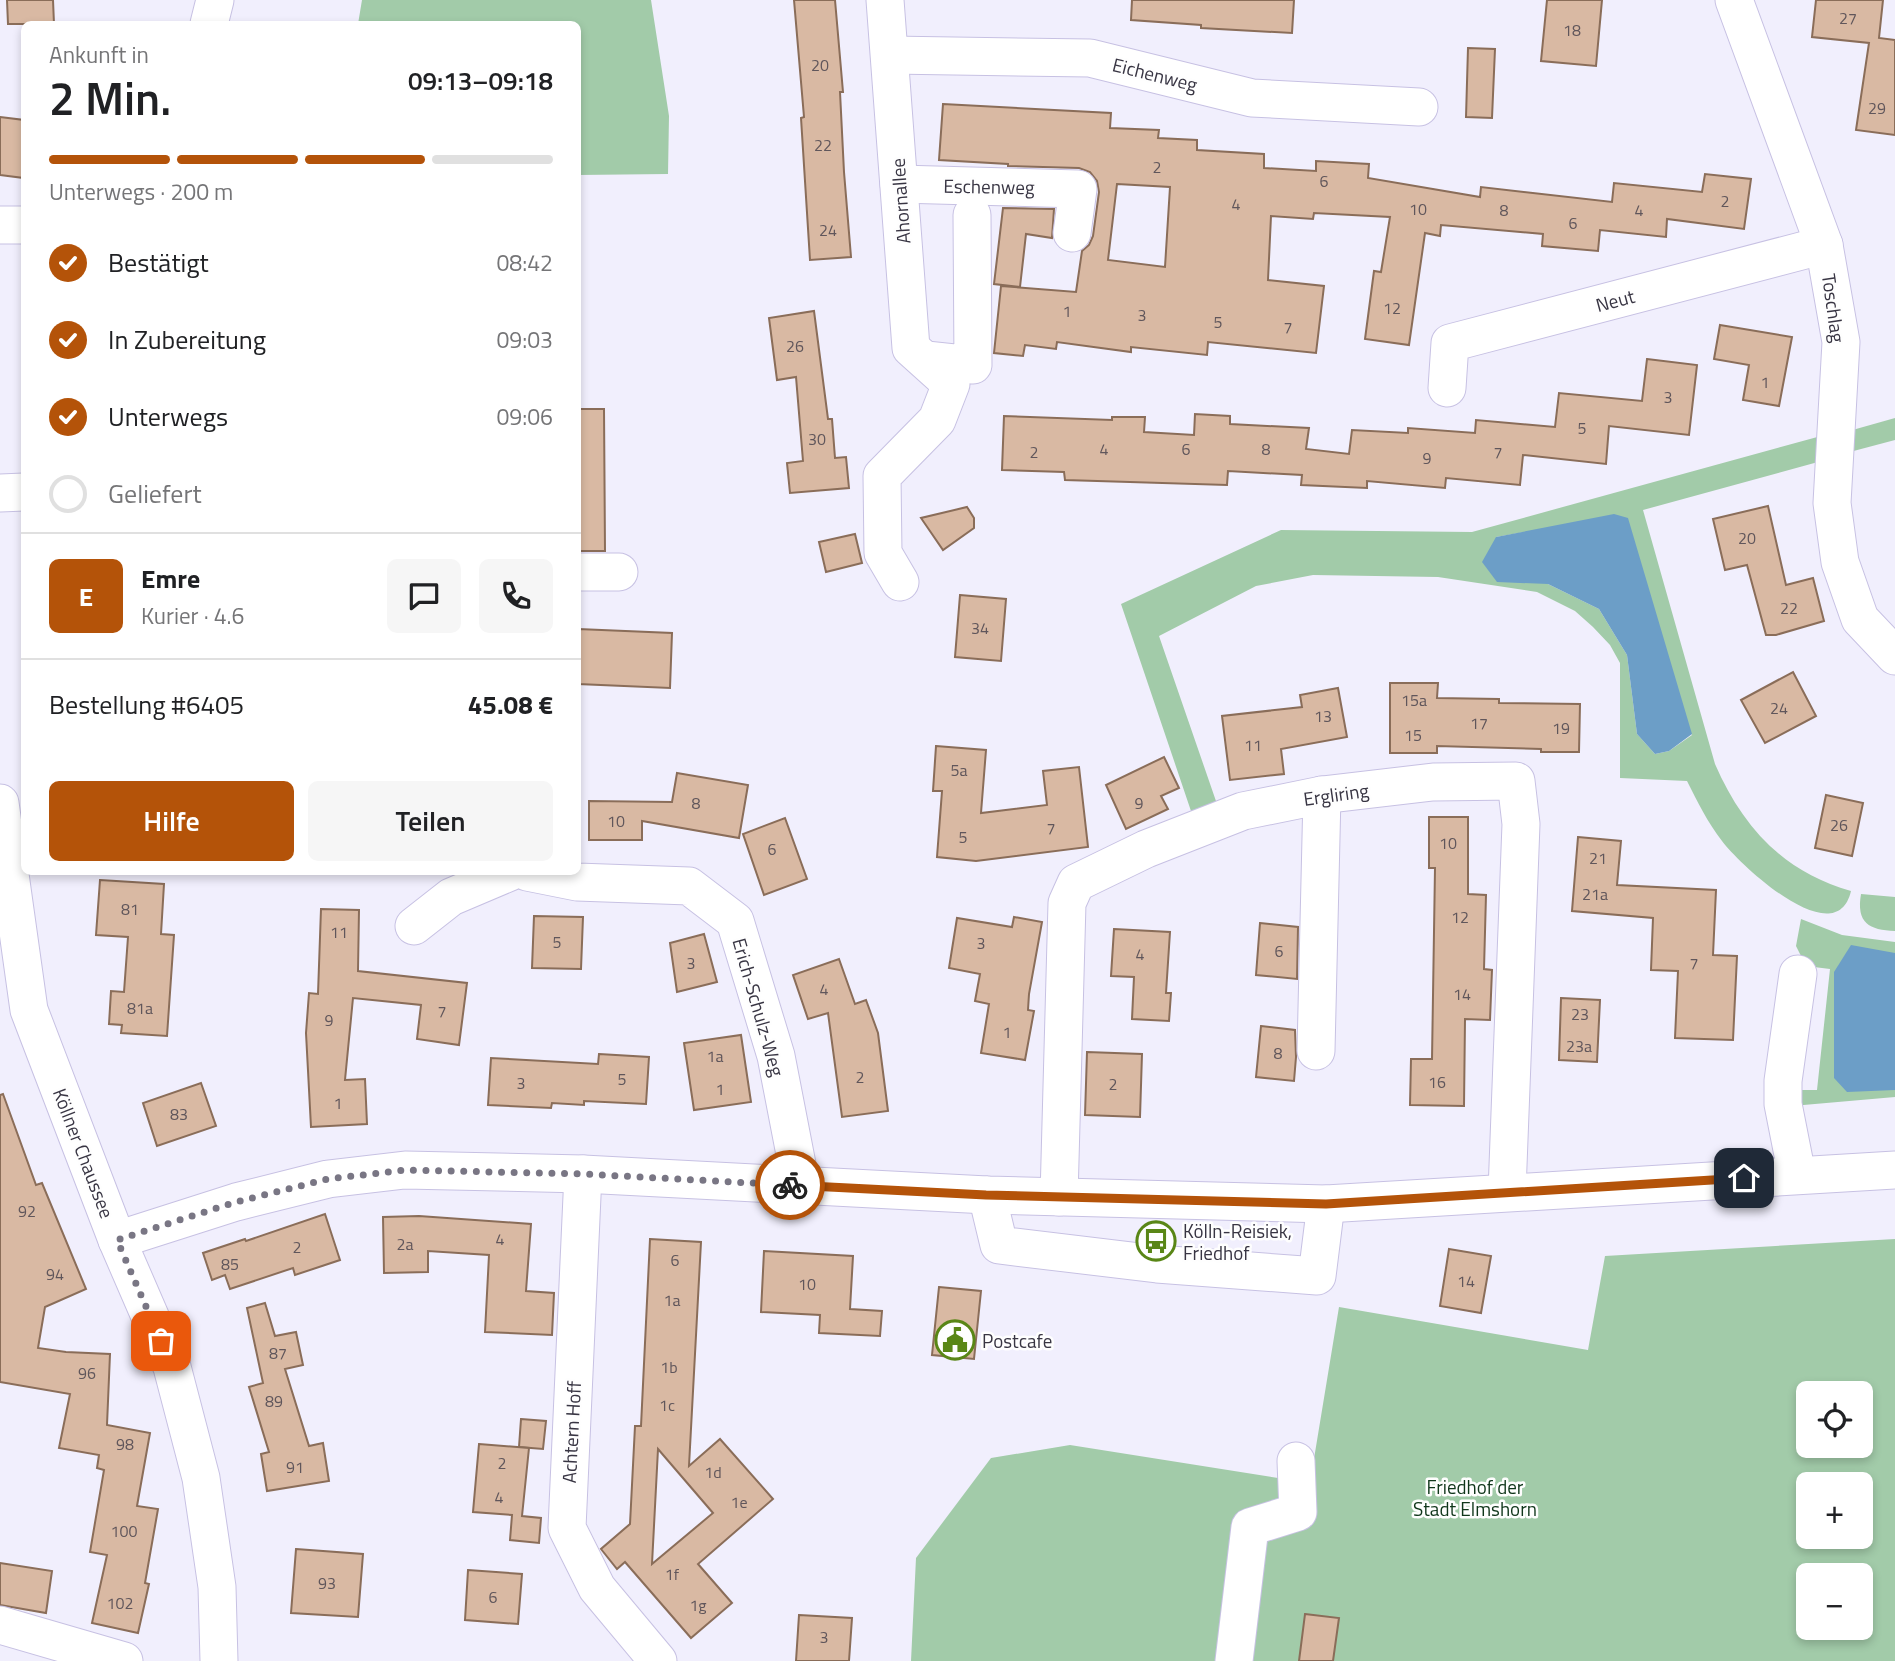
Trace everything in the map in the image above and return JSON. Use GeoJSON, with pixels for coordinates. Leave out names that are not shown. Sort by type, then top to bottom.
{"type":"FeatureCollection","features":[{"type":"Feature","properties":{"kind":"street"},"geometry":{"type":"LineString","coordinates":[[210,21],[215,0]]}},
{"type":"Feature","properties":{"kind":"street","name":"Ahornallee"},"geometry":{"type":"LineString","coordinates":[[885,0],[911,348],[938,372]]}},
{"type":"Feature","properties":{"kind":"street","name":"Toschlag"},"geometry":{"type":"LineString","coordinates":[[1734,0],[1824,245],[1841,342],[1832,503],[1840,562],[1860,619],[1895,656]]}},
{"type":"Feature","properties":{"kind":"street","name":"Eichenweg"},"geometry":{"type":"LineString","coordinates":[[890,55],[1090,58],[1252,98],[1419,107]]}},
{"type":"Feature","properties":{"kind":"street","name":"Eschenweg"},"geometry":{"type":"LineString","coordinates":[[899,184],[1079,188],[1072,233]]}},
{"type":"Feature","properties":{"kind":"street"},"geometry":{"type":"LineString","coordinates":[[900,582],[883,553],[882,476],[937,420],[938,372],[973,365],[972,215]]}},
{"type":"Feature","properties":{"kind":"street"},"geometry":{"type":"LineString","coordinates":[[0,225],[21,225]]}},
{"type":"Feature","properties":{"kind":"street","name":"Neut"},"geometry":{"type":"LineString","coordinates":[[1447,388],[1450,343],[1824,245]]}},
{"type":"Feature","properties":{"kind":"street"},"geometry":{"type":"LineString","coordinates":[[0,493],[21,492]]}},
{"type":"Feature","properties":{"kind":"street"},"geometry":{"type":"LineString","coordinates":[[581,572],[619,572]]}},
{"type":"Feature","properties":{"kind":"street","name":"Ergliring"},"geometry":{"type":"LineString","coordinates":[[1059,1197],[1067,903],[1076,883],[1146,849],[1243,811],[1322,795],[1433,782],[1516,782],[1521,824],[1507,1192]]}},
{"type":"Feature","properties":{"kind":"street"},"geometry":{"type":"LineString","coordinates":[[1317,1051],[1322,795]]}},
{"type":"Feature","properties":{"kind":"street","name":"Köllner Chaussee"},"geometry":{"type":"LineString","coordinates":[[0,803],[29,1010],[117,1240],[172,1367],[201,1478],[217,1587],[219,1661]]}},
{"type":"Feature","properties":{"kind":"street"},"geometry":{"type":"LineString","coordinates":[[414,926],[451,897],[503,875]]}},
{"type":"Feature","properties":{"kind":"street","name":"Erich-Schulz-Weg"},"geometry":{"type":"LineString","coordinates":[[542,875],[577,882],[689,886],[735,921],[776,1056],[801,1185]]}},
{"type":"Feature","properties":{"kind":"street"},"geometry":{"type":"LineString","coordinates":[[1797,1175],[1783,1093],[1798,974]]}},
{"type":"Feature","properties":{"kind":"street"},"geometry":{"type":"LineString","coordinates":[[117,1240],[236,1202],[328,1179],[405,1170],[583,1174],[986,1195],[1326,1204],[1895,1170]]}},
{"type":"Feature","properties":{"kind":"street","name":"Achtern Hoff"},"geometry":{"type":"LineString","coordinates":[[583,1174],[566,1528],[597,1588],[658,1661]]}},
{"type":"Feature","properties":{"kind":"street"},"geometry":{"type":"LineString","coordinates":[[986,1195],[999,1245],[1157,1264],[1317,1276],[1326,1204]]}},
{"type":"Feature","properties":{"kind":"street"},"geometry":{"type":"LineString","coordinates":[[1234,1661],[1250,1527],[1298,1512],[1296,1461]]}},
{"type":"Feature","properties":{"kind":"street"},"geometry":{"type":"LineString","coordinates":[[0,1625],[124,1661]]}},
{"type":"Feature","properties":{"kind":"green space"},"geometry":{"type":"Polygon","coordinates":[[[362,0],[651,0],[669,116],[668,174],[581,175],[581,21],[358,21],[362,0]]]}},
{"type":"Feature","properties":{"kind":"green space"},"geometry":{"type":"Polygon","coordinates":[[[1895,418],[1895,440],[1846,453],[1849,431],[1895,418]]]}},
{"type":"Feature","properties":{"kind":"green space"},"geometry":{"type":"Polygon","coordinates":[[[1821,436],[1818,462],[1643,510],[1715,764],[1726,786],[1752,826],[1785,859],[1827,883],[1851,891],[1842,908],[1827,914],[1808,910],[1767,884],[1722,841],[1687,781],[1620,778],[1620,663],[1610,645],[1575,611],[1537,592],[1438,577],[1313,575],[1256,586],[1159,636],[1217,804],[1192,814],[1121,604],[1281,530],[1472,532],[1821,436]],[[1554,527],[1496,537],[1548,584],[1599,609],[1627,655],[1637,734],[1655,754],[1669,751],[1692,735],[1554,527]]]}},
{"type":"Feature","properties":{"kind":"green space"},"geometry":{"type":"Polygon","coordinates":[[[1861,894],[1895,897],[1895,931],[1878,929],[1866,923],[1861,912],[1861,894]]]}},
{"type":"Feature","properties":{"kind":"green space"},"geometry":{"type":"Polygon","coordinates":[[[1801,919],[1842,935],[1895,942],[1895,1097],[1792,1106],[1794,1090],[1817,1090],[1830,969],[1806,966],[1796,946],[1801,919]]]}},
{"type":"Feature","properties":{"kind":"green space","name":"Friedhof der Stadt Elmshorn"},"geometry":{"type":"Polygon","coordinates":[[[1895,1239],[1895,1661],[911,1661],[916,1558],[991,1458],[1070,1445],[1310,1483],[1339,1307],[1588,1350],[1605,1256],[1895,1239]]]}},
{"type":"Feature","properties":{"kind":"water"},"geometry":{"type":"Polygon","coordinates":[[[1614,514],[1628,518],[1692,734],[1669,751],[1655,754],[1637,734],[1627,655],[1599,609],[1548,584],[1497,582],[1482,562],[1496,537],[1614,514]]]}},
{"type":"Feature","properties":{"kind":"water"},"geometry":{"type":"Polygon","coordinates":[[[1851,945],[1895,953],[1895,1090],[1847,1092],[1834,1078],[1834,972],[1851,945]]]}},
{"type":"Feature","properties":{"kind":"building"},"geometry":{"type":"Polygon","coordinates":[[[7,0],[53,0],[54,21],[21,21],[21,24],[8,24],[7,0]]]}},
{"type":"Feature","properties":{"kind":"building"},"geometry":{"type":"Polygon","coordinates":[[[794,0],[835,0],[843,92],[840,92],[851,257],[810,260],[801,118],[804,117],[794,0]]]}},
{"type":"Feature","properties":{"kind":"building"},"geometry":{"type":"Polygon","coordinates":[[[1132,0],[1294,0],[1292,33],[1201,28],[1201,25],[1131,20],[1132,0]]]}},
{"type":"Feature","properties":{"kind":"building"},"geometry":{"type":"Polygon","coordinates":[[[1547,0],[1602,0],[1596,66],[1541,61],[1547,0]]]}},
{"type":"Feature","properties":{"kind":"building"},"geometry":{"type":"Polygon","coordinates":[[[1816,0],[1883,0],[1879,38],[1895,40],[1895,135],[1856,130],[1869,43],[1812,37],[1816,0]]]}},
{"type":"Feature","properties":{"kind":"building"},"geometry":{"type":"Polygon","coordinates":[[[1468,48],[1495,49],[1492,118],[1466,117],[1468,48]]]}},
{"type":"Feature","properties":{"kind":"building"},"geometry":{"type":"Polygon","coordinates":[[[943,104],[1111,113],[1110,128],[1159,130],[1158,138],[1197,140],[1197,150],[1264,154],[1264,168],[1316,171],[1316,161],[1369,164],[1368,178],[1480,197],[1481,187],[1612,202],[1614,183],[1702,192],[1705,174],[1751,179],[1744,229],[1667,219],[1666,237],[1600,230],[1598,251],[1542,246],[1543,234],[1441,225],[1440,236],[1425,233],[1409,345],[1365,339],[1374,271],[1381,272],[1390,217],[1314,213],[1313,219],[1271,216],[1268,280],[1324,286],[1316,353],[1208,342],[1207,355],[1131,347],[1131,352],[1057,342],[1056,349],[1025,345],[1023,356],[994,353],[1001,286],[1076,292],[1082,251],[1093,236],[1099,192],[1097,181],[1090,172],[1079,168],[939,160],[943,104]],[[1117,184],[1108,260],[1165,267],[1170,187],[1117,184]]]}},
{"type":"Feature","properties":{"kind":"building"},"geometry":{"type":"Polygon","coordinates":[[[0,117],[21,120],[21,178],[0,175],[0,117]]]}},
{"type":"Feature","properties":{"kind":"building"},"geometry":{"type":"Polygon","coordinates":[[[1003,208],[1054,209],[1052,238],[1026,234],[1020,287],[994,284],[1003,208]]]}},
{"type":"Feature","properties":{"kind":"building"},"geometry":{"type":"Polygon","coordinates":[[[814,311],[828,419],[832,419],[835,458],[846,457],[849,488],[790,493],[787,463],[803,461],[796,377],[777,380],[769,318],[814,311]]]}},
{"type":"Feature","properties":{"kind":"building"},"geometry":{"type":"Polygon","coordinates":[[[1720,325],[1792,337],[1779,406],[1743,400],[1749,365],[1714,359],[1720,325]]]}},
{"type":"Feature","properties":{"kind":"building"},"geometry":{"type":"Polygon","coordinates":[[[1647,359],[1697,365],[1689,435],[1609,426],[1606,464],[1523,455],[1520,485],[1446,478],[1445,488],[1367,481],[1367,488],[1301,485],[1302,475],[1228,471],[1227,485],[1065,480],[1064,472],[1002,470],[1004,416],[1112,420],[1112,417],[1145,417],[1144,432],[1194,435],[1195,414],[1230,416],[1230,424],[1309,428],[1306,449],[1349,454],[1352,430],[1408,433],[1408,428],[1475,433],[1476,420],[1555,427],[1559,393],[1642,401],[1647,359]]]}},
{"type":"Feature","properties":{"kind":"building"},"geometry":{"type":"Polygon","coordinates":[[[581,409],[604,409],[605,551],[581,551],[581,409]]]}},
{"type":"Feature","properties":{"kind":"building"},"geometry":{"type":"Polygon","coordinates":[[[1768,506],[1786,585],[1813,578],[1824,621],[1776,635],[1766,635],[1747,565],[1725,570],[1713,519],[1768,506]]]}},
{"type":"Feature","properties":{"kind":"building"},"geometry":{"type":"Polygon","coordinates":[[[967,507],[974,518],[974,528],[943,550],[921,518],[967,507]]]}},
{"type":"Feature","properties":{"kind":"building"},"geometry":{"type":"Polygon","coordinates":[[[855,534],[862,563],[826,572],[819,542],[855,534]]]}},
{"type":"Feature","properties":{"kind":"building"},"geometry":{"type":"Polygon","coordinates":[[[960,595],[1006,599],[1001,661],[955,657],[960,595]]]}},
{"type":"Feature","properties":{"kind":"building"},"geometry":{"type":"Polygon","coordinates":[[[581,629],[672,633],[670,688],[581,684],[581,629]]]}},
{"type":"Feature","properties":{"kind":"building"},"geometry":{"type":"Polygon","coordinates":[[[1793,672],[1816,716],[1765,743],[1741,700],[1793,672]]]}},
{"type":"Feature","properties":{"kind":"building"},"geometry":{"type":"Polygon","coordinates":[[[1390,683],[1438,683],[1437,698],[1499,699],[1499,703],[1580,704],[1579,752],[1437,746],[1437,753],[1390,753],[1390,683]]]}},
{"type":"Feature","properties":{"kind":"building"},"geometry":{"type":"Polygon","coordinates":[[[1338,688],[1347,737],[1281,749],[1284,774],[1230,780],[1222,716],[1302,707],[1300,695],[1338,688]]]}},
{"type":"Feature","properties":{"kind":"building"},"geometry":{"type":"Polygon","coordinates":[[[936,746],[986,750],[981,813],[1047,805],[1043,771],[1079,767],[1088,847],[976,861],[937,857],[942,791],[933,791],[936,746]]]}},
{"type":"Feature","properties":{"kind":"building"},"geometry":{"type":"Polygon","coordinates":[[[1164,757],[1179,788],[1161,796],[1168,809],[1126,829],[1106,785],[1164,757]]]}},
{"type":"Feature","properties":{"kind":"building"},"geometry":{"type":"Polygon","coordinates":[[[677,773],[748,785],[739,838],[642,821],[642,840],[589,840],[589,801],[672,802],[677,773]]]}},
{"type":"Feature","properties":{"kind":"building"},"geometry":{"type":"Polygon","coordinates":[[[1826,795],[1863,803],[1852,856],[1815,848],[1826,795]]]}},
{"type":"Feature","properties":{"kind":"building"},"geometry":{"type":"Polygon","coordinates":[[[1429,817],[1468,817],[1468,894],[1486,895],[1484,969],[1492,970],[1490,1020],[1465,1019],[1464,1106],[1410,1105],[1411,1059],[1432,1059],[1435,868],[1429,868],[1429,817]]]}},
{"type":"Feature","properties":{"kind":"building"},"geometry":{"type":"Polygon","coordinates":[[[785,818],[807,879],[764,895],[743,834],[785,818]]]}},
{"type":"Feature","properties":{"kind":"building"},"geometry":{"type":"Polygon","coordinates":[[[1578,837],[1621,841],[1617,885],[1716,890],[1713,955],[1737,956],[1733,1040],[1675,1038],[1678,971],[1651,970],[1653,918],[1572,911],[1578,837]]]}},
{"type":"Feature","properties":{"kind":"building"},"geometry":{"type":"Polygon","coordinates":[[[100,880],[164,884],[161,934],[174,935],[167,1036],[121,1033],[122,1025],[109,1024],[111,991],[124,992],[128,937],[96,935],[100,880]]]}},
{"type":"Feature","properties":{"kind":"building"},"geometry":{"type":"Polygon","coordinates":[[[321,909],[359,910],[358,971],[467,983],[459,1045],[417,1039],[421,1005],[353,998],[345,1080],[365,1079],[367,1124],[311,1127],[306,1033],[309,993],[318,994],[321,909]]]}},
{"type":"Feature","properties":{"kind":"building"},"geometry":{"type":"Polygon","coordinates":[[[534,916],[583,917],[581,969],[532,968],[534,916]]]}},
{"type":"Feature","properties":{"kind":"building"},"geometry":{"type":"Polygon","coordinates":[[[1014,917],[1042,922],[1029,994],[1028,1010],[1034,1011],[1025,1060],[981,1053],[989,1004],[975,1001],[980,974],[949,968],[957,918],[1012,927],[1014,917]]]}},
{"type":"Feature","properties":{"kind":"building"},"geometry":{"type":"Polygon","coordinates":[[[1260,923],[1298,927],[1297,979],[1256,975],[1260,923]]]}},
{"type":"Feature","properties":{"kind":"building"},"geometry":{"type":"Polygon","coordinates":[[[1114,929],[1170,932],[1166,993],[1171,993],[1169,1021],[1132,1019],[1134,977],[1111,976],[1114,929]]]}},
{"type":"Feature","properties":{"kind":"building"},"geometry":{"type":"Polygon","coordinates":[[[704,934],[717,982],[677,992],[670,943],[704,934]]]}},
{"type":"Feature","properties":{"kind":"building"},"geometry":{"type":"Polygon","coordinates":[[[839,959],[855,1004],[866,1000],[878,1033],[888,1111],[842,1117],[828,1013],[808,1019],[793,975],[839,959]]]}},
{"type":"Feature","properties":{"kind":"building"},"geometry":{"type":"Polygon","coordinates":[[[1561,998],[1600,1000],[1597,1062],[1559,1060],[1561,998]]]}},
{"type":"Feature","properties":{"kind":"building"},"geometry":{"type":"Polygon","coordinates":[[[1261,1026],[1295,1030],[1294,1081],[1256,1077],[1261,1026]]]}},
{"type":"Feature","properties":{"kind":"building"},"geometry":{"type":"Polygon","coordinates":[[[741,1035],[751,1102],[694,1110],[684,1043],[741,1035]]]}},
{"type":"Feature","properties":{"kind":"building"},"geometry":{"type":"Polygon","coordinates":[[[1087,1052],[1142,1054],[1140,1117],[1085,1115],[1087,1052]]]}},
{"type":"Feature","properties":{"kind":"building"},"geometry":{"type":"Polygon","coordinates":[[[599,1054],[649,1057],[646,1104],[584,1101],[584,1105],[552,1103],[551,1108],[488,1105],[491,1058],[598,1064],[599,1054]]]}},
{"type":"Feature","properties":{"kind":"building"},"geometry":{"type":"Polygon","coordinates":[[[201,1083],[216,1126],[157,1146],[143,1103],[201,1083]]]}},
{"type":"Feature","properties":{"kind":"building"},"geometry":{"type":"Polygon","coordinates":[[[3,1094],[36,1185],[42,1183],[86,1289],[45,1307],[38,1348],[110,1354],[107,1425],[150,1433],[137,1506],[158,1509],[145,1583],[149,1584],[138,1633],[92,1623],[107,1555],[90,1552],[104,1470],[97,1468],[99,1455],[59,1448],[70,1394],[0,1382],[0,1095],[3,1094]]]}},
{"type":"Feature","properties":{"kind":"building"},"geometry":{"type":"Polygon","coordinates":[[[325,1214],[340,1260],[295,1275],[293,1268],[230,1289],[225,1275],[212,1280],[203,1253],[325,1214]]]}},
{"type":"Feature","properties":{"kind":"building"},"geometry":{"type":"Polygon","coordinates":[[[419,1216],[531,1224],[526,1291],[554,1293],[552,1335],[485,1332],[489,1255],[428,1251],[428,1272],[384,1273],[383,1217],[419,1216]]]}},
{"type":"Feature","properties":{"kind":"building"},"geometry":{"type":"Polygon","coordinates":[[[650,1239],[701,1242],[689,1466],[720,1439],[773,1499],[698,1564],[732,1603],[691,1638],[625,1562],[617,1569],[601,1549],[630,1524],[635,1426],[641,1426],[650,1239]],[[658,1449],[652,1564],[713,1513],[658,1449]]]}},
{"type":"Feature","properties":{"kind":"building"},"geometry":{"type":"Polygon","coordinates":[[[1449,1249],[1491,1256],[1481,1313],[1440,1306],[1449,1249]]]}},
{"type":"Feature","properties":{"kind":"building"},"geometry":{"type":"Polygon","coordinates":[[[764,1251],[853,1256],[850,1309],[882,1311],[880,1336],[819,1333],[820,1315],[761,1312],[764,1251]]]}},
{"type":"Feature","properties":{"kind":"building"},"geometry":{"type":"Polygon","coordinates":[[[939,1287],[981,1291],[974,1359],[932,1355],[939,1287]]]}},
{"type":"Feature","properties":{"kind":"building"},"geometry":{"type":"Polygon","coordinates":[[[265,1303],[275,1336],[296,1332],[303,1365],[285,1369],[309,1446],[323,1443],[329,1481],[267,1491],[261,1454],[269,1452],[249,1387],[263,1383],[247,1308],[265,1303]]]}},
{"type":"Feature","properties":{"kind":"building"},"geometry":{"type":"Polygon","coordinates":[[[521,1419],[546,1421],[543,1449],[519,1447],[521,1419]]]}},
{"type":"Feature","properties":{"kind":"building"},"geometry":{"type":"Polygon","coordinates":[[[479,1444],[529,1448],[522,1516],[541,1518],[539,1543],[510,1540],[512,1515],[473,1512],[479,1444]]]}},
{"type":"Feature","properties":{"kind":"building"},"geometry":{"type":"Polygon","coordinates":[[[296,1549],[363,1554],[358,1617],[291,1613],[296,1549]]]}},
{"type":"Feature","properties":{"kind":"building"},"geometry":{"type":"Polygon","coordinates":[[[0,1563],[52,1571],[46,1613],[0,1605],[0,1563]]]}},
{"type":"Feature","properties":{"kind":"building"},"geometry":{"type":"Polygon","coordinates":[[[468,1570],[522,1574],[518,1624],[465,1620],[468,1570]]]}},
{"type":"Feature","properties":{"kind":"building"},"geometry":{"type":"Polygon","coordinates":[[[1305,1614],[1339,1618],[1333,1661],[1299,1661],[1305,1614]]]}},
{"type":"Feature","properties":{"kind":"building"},"geometry":{"type":"Polygon","coordinates":[[[799,1615],[852,1618],[849,1661],[796,1661],[799,1615]]]}},
{"type":"Feature","properties":{"kind":"way so far"},"geometry":{"type":"LineString","coordinates":[[161,1341],[117,1240],[236,1202],[328,1179],[405,1170],[583,1174],[790,1185]]}},
{"type":"Feature","properties":{"kind":"place","name":"Kölln-Reisiek, Friedhof"},"geometry":{"type":"Point","coordinates":[1156,1241]}},
{"type":"Feature","properties":{"kind":"place","name":"Postcafe"},"geometry":{"type":"Point","coordinates":[955,1340]}},
{"type":"Feature","properties":{"kind":"route"},"geometry":{"type":"LineString","coordinates":[[790,1185],[986,1195],[1326,1204],[1744,1178]]}}]}
